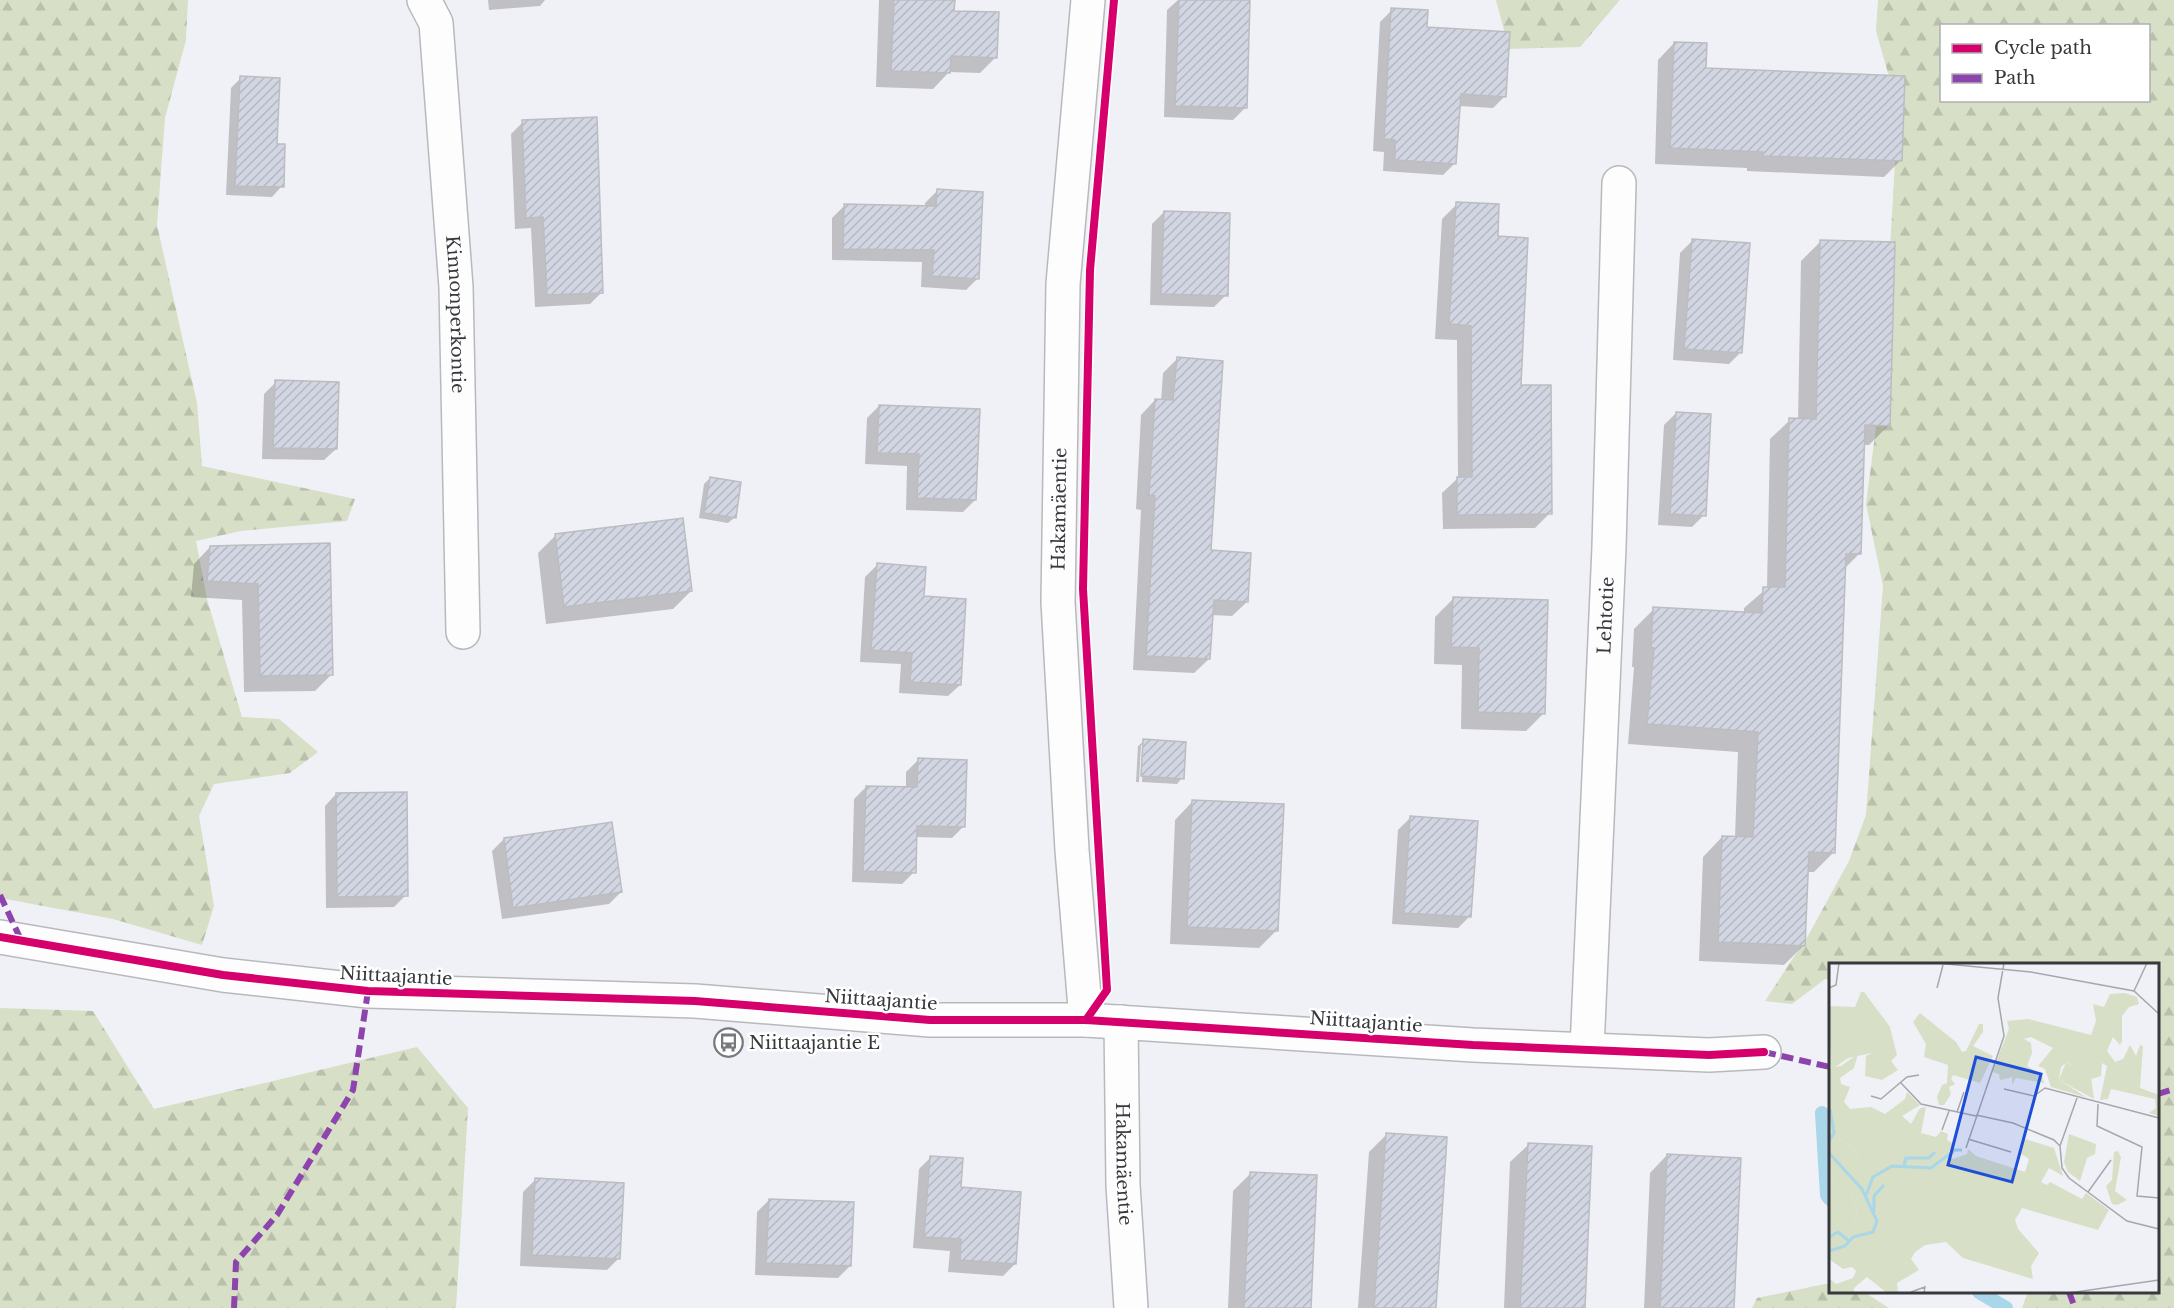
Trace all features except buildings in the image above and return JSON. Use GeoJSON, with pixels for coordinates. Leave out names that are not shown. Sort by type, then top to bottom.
{"type":"FeatureCollection","features":[{"type":"Feature","properties":{"kind":"street","name":"Kinnonperkontie"},"geometry":{"type":"LineString","coordinates":[[424,0],[436,23],[456,287],[463,632]]}},
{"type":"Feature","properties":{"kind":"street","name":"Hakamäentie"},"geometry":{"type":"LineString","coordinates":[[1086,1020],[1072,850],[1058,602],[1063,284],[1088,0]]}},
{"type":"Feature","properties":{"kind":"street","name":"Lehtotie"},"geometry":{"type":"LineString","coordinates":[[1587,1049],[1609,546],[1619,183]]}},
{"type":"Feature","properties":{"kind":"street","name":"Niittaajantie"},"geometry":{"type":"LineString","coordinates":[[0,937],[223,975],[368,992],[695,1001],[930,1020],[1086,1020],[1473,1045],[1709,1055],[1764,1052]]}},
{"type":"Feature","properties":{"kind":"street","name":"Hakamäentie"},"geometry":{"type":"LineString","coordinates":[[1121,1022],[1123,1185],[1131,1308]]}},
{"type":"Feature","properties":{"kind":"green space"},"geometry":{"type":"Polygon","coordinates":[[[0,0],[188,0],[186,40],[165,118],[157,225],[197,403],[202,466],[355,499],[347,521],[241,531],[196,541],[207,599],[242,717],[279,719],[318,752],[290,773],[214,784],[199,816],[214,906],[202,945],[113,919],[0,898],[0,0]]]}},
{"type":"Feature","properties":{"kind":"green space"},"geometry":{"type":"Polygon","coordinates":[[[1496,0],[1619,1],[1580,47],[1509,49],[1496,0]]]}},
{"type":"Feature","properties":{"kind":"green space"},"geometry":{"type":"Polygon","coordinates":[[[1878,0],[2174,0],[2174,1308],[2022,1308],[2028,1293],[2159,1293],[2159,963],[1829,963],[1829,980],[1825,979],[1792,1004],[1765,1001],[1809,934],[1849,861],[1866,815],[1883,586],[1866,504],[1883,374],[1898,108],[1876,31],[1878,0]]]}},
{"type":"Feature","properties":{"kind":"green space"},"geometry":{"type":"Polygon","coordinates":[[[0,1008],[93,1011],[154,1109],[417,1047],[468,1108],[456,1308],[0,1308],[0,1008]]]}},
{"type":"Feature","properties":{"kind":"green space"},"geometry":{"type":"Polygon","coordinates":[[[1829,1283],[1829,1293],[1866,1293],[1889,1308],[1752,1308],[1757,1298],[1829,1283]]]}},
{"type":"Feature","properties":{"kind":"waterway"},"geometry":{"type":"LineString","coordinates":[[1822,1113],[1829,1198]]}},
{"type":"Feature","properties":{"kind":"waterway"},"geometry":{"type":"LineString","coordinates":[[1981,1293],[2006,1308]]}},
{"type":"Feature","properties":{"kind":"marked path"},"geometry":{"type":"LineString","coordinates":[[0,895],[21,940]]}},
{"type":"Feature","properties":{"kind":"marked path"},"geometry":{"type":"LineString","coordinates":[[234,1308],[236,1262],[277,1215],[353,1090],[368,991]]}},
{"type":"Feature","properties":{"kind":"marked path"},"geometry":{"type":"LineString","coordinates":[[1764,1052],[1829,1067]]}},
{"type":"Feature","properties":{"kind":"marked path"},"geometry":{"type":"LineString","coordinates":[[2159,1094],[2174,1089]]}},
{"type":"Feature","properties":{"kind":"marked path"},"geometry":{"type":"LineString","coordinates":[[2069,1293],[2075,1308]]}},
{"type":"Feature","properties":{"kind":"cycle path"},"geometry":{"type":"LineString","coordinates":[[1086,1020],[1107,990],[1083,589],[1090,270],[1114,0]]}},
{"type":"Feature","properties":{"kind":"cycle path"},"geometry":{"type":"LineString","coordinates":[[0,937],[223,975],[368,991],[695,1001],[930,1020],[1086,1020],[1473,1045],[1709,1055],[1764,1052]]}},
{"type":"Feature","properties":{"kind":"place","name":"Niittaajantie E"},"geometry":{"type":"Point","coordinates":[728,1043]}}]}
